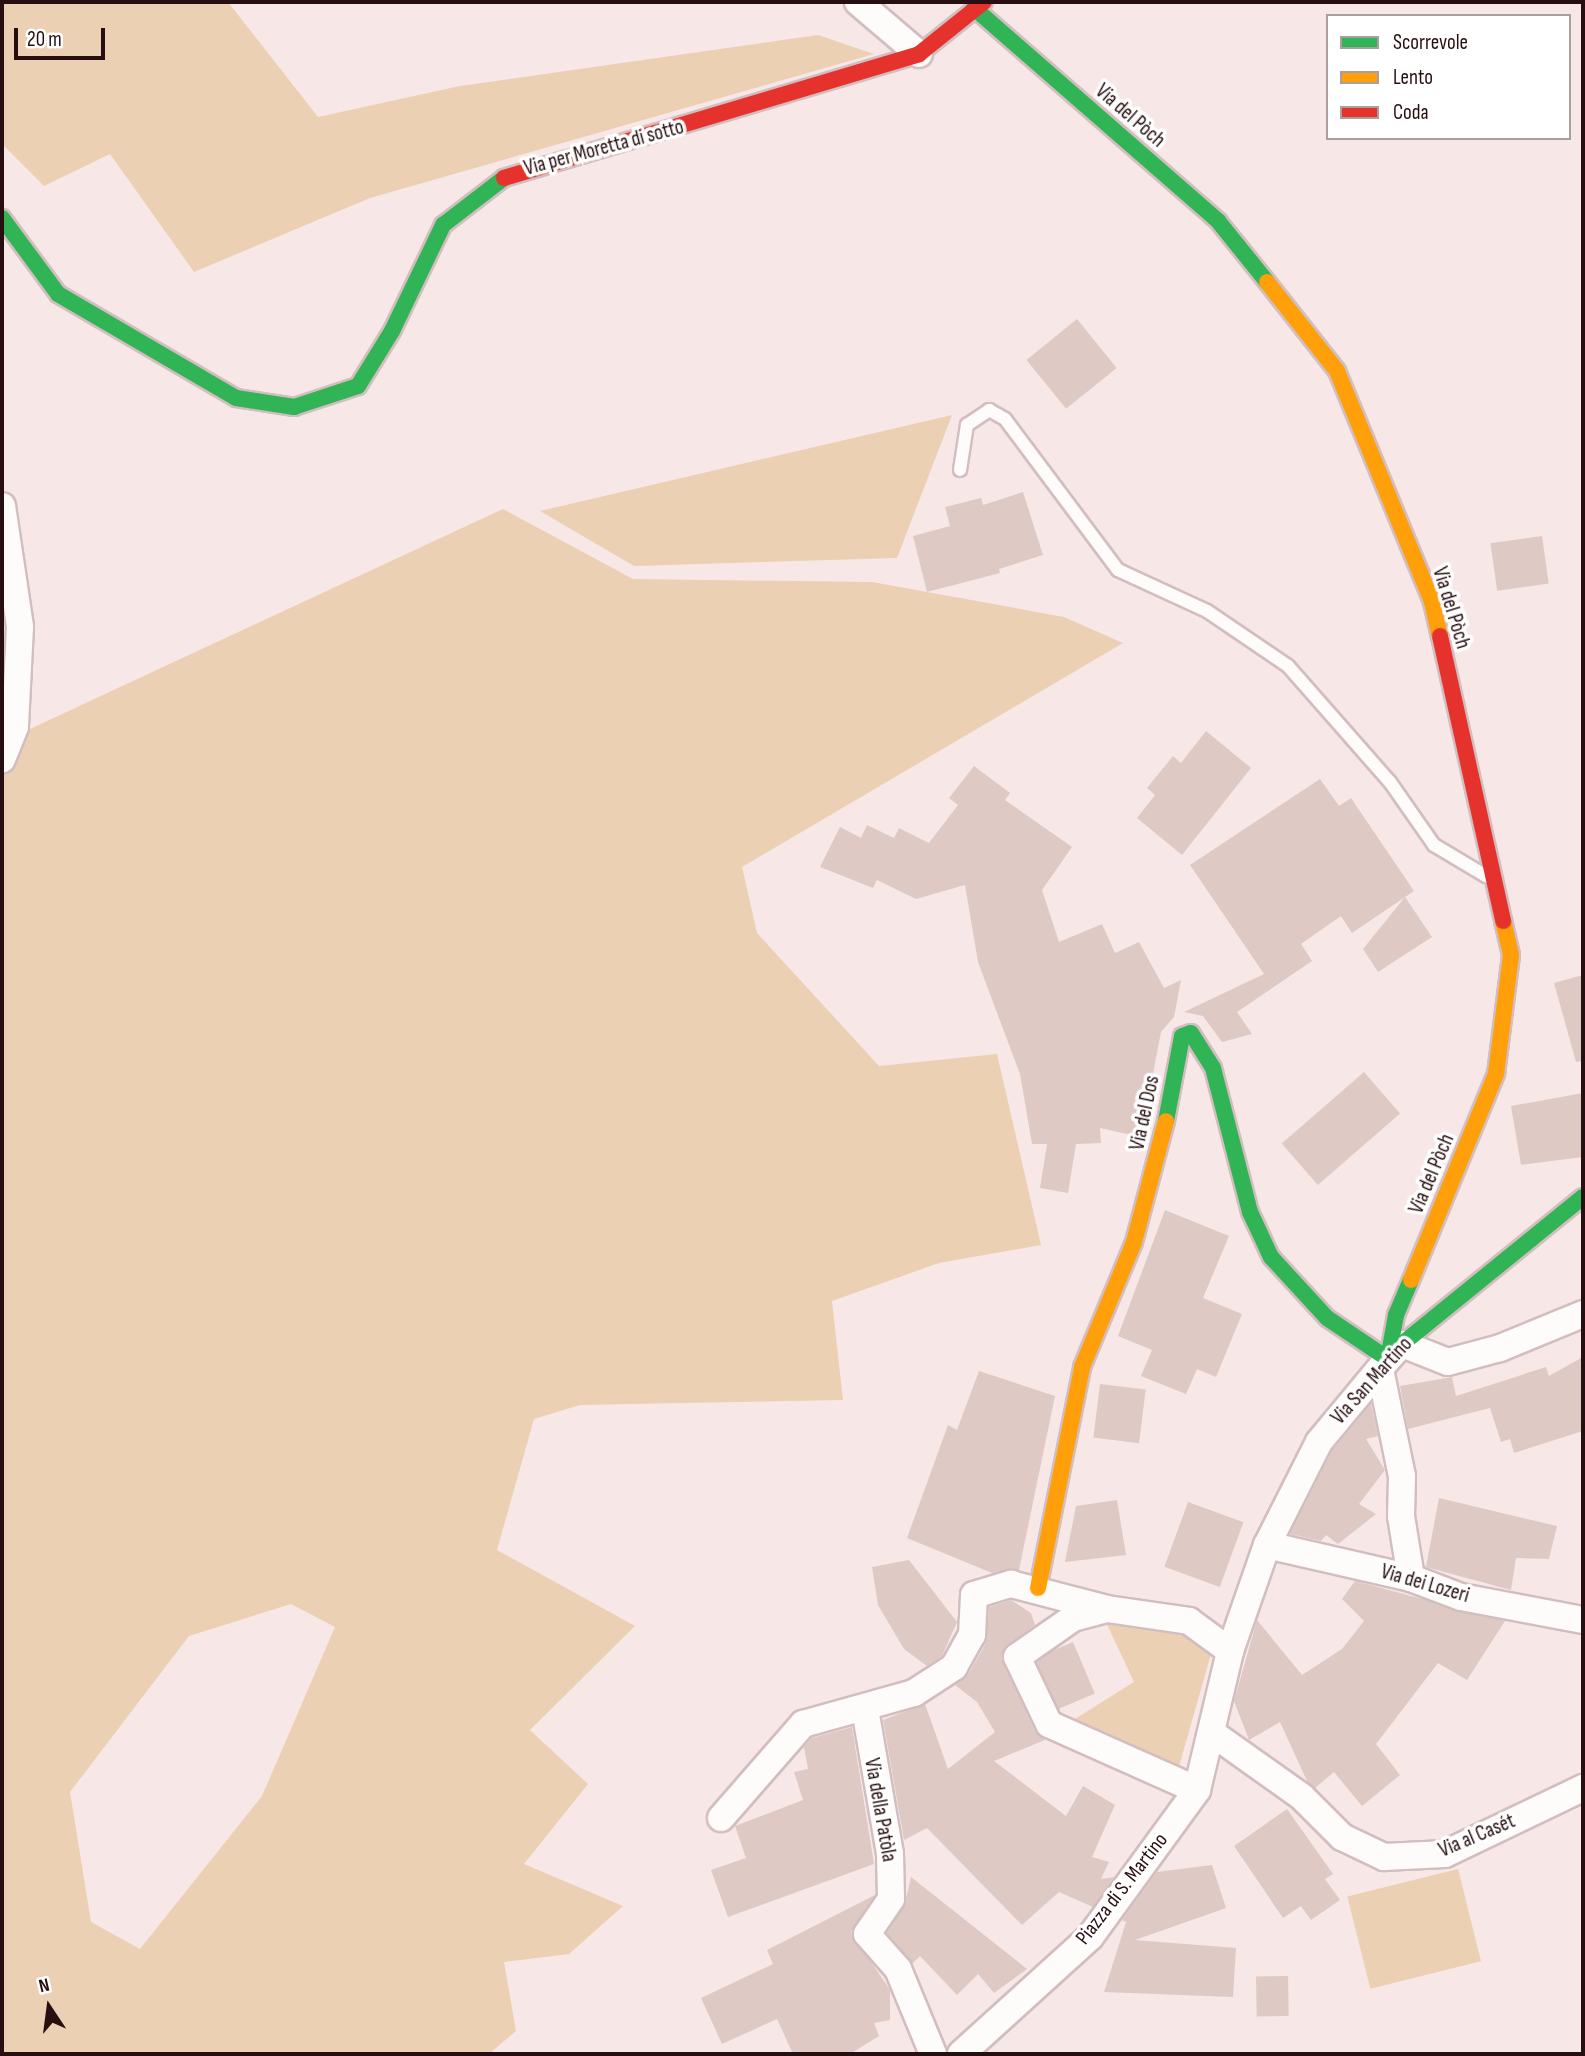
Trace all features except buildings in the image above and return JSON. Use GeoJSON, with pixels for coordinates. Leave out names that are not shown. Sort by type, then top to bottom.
{"type":"FeatureCollection","features":[{"type":"Feature","properties":{"kind":"street"},"geometry":{"type":"LineString","coordinates":[[858,2],[919,54]]}},
{"type":"Feature","properties":{"kind":"street","name":"Via per Moretta di sotto"},"geometry":{"type":"LineString","coordinates":[[2,218],[58,293],[236,398],[294,407],[358,386],[393,331],[443,225],[512,172],[782,99],[919,54],[979,5]]}},
{"type":"Feature","properties":{"kind":"street","name":"Via del Pòch"},"geometry":{"type":"LineString","coordinates":[[979,5],[1218,221],[1337,372],[1432,602],[1511,955],[1496,1074],[1395,1315],[1390,1357]]}},
{"type":"Feature","properties":{"kind":"street"},"geometry":{"type":"LineString","coordinates":[[2,506],[20,627],[15,727],[2,760]]}},
{"type":"Feature","properties":{"kind":"street","name":"Via del Dos"},"geometry":{"type":"LineString","coordinates":[[1038,1588],[1083,1367],[1134,1242],[1165,1129],[1182,1036],[1191,1032],[1213,1068],[1250,1212],[1271,1258],[1327,1318],[1390,1357]]}},
{"type":"Feature","properties":{"kind":"street","name":"Via San Martino"},"geometry":{"type":"LineString","coordinates":[[1267,1545],[1319,1441],[1390,1357],[1583,1197]]}},
{"type":"Feature","properties":{"kind":"street"},"geometry":{"type":"LineString","coordinates":[[1411,1578],[1401,1516],[1402,1476],[1390,1357],[1448,1362],[1500,1348],[1583,1314]]}},
{"type":"Feature","properties":{"kind":"street","name":"Via dei Lozeri"},"geometry":{"type":"LineString","coordinates":[[1267,1545],[1411,1578],[1461,1597],[1583,1620]]}},
{"type":"Feature","properties":{"kind":"street","name":"Piazza di S. Martino"},"geometry":{"type":"LineString","coordinates":[[961,2054],[995,2019],[1090,1937],[1197,1790],[1230,1651],[1267,1545]]}},
{"type":"Feature","properties":{"kind":"street"},"geometry":{"type":"LineString","coordinates":[[722,1818],[803,1724],[914,1693],[954,1667],[972,1634],[974,1595],[1011,1584],[1038,1588],[1107,1609],[1189,1621],[1230,1651]]}},
{"type":"Feature","properties":{"kind":"street"},"geometry":{"type":"LineString","coordinates":[[1107,1609],[1073,1618],[1017,1657],[1049,1724],[1197,1790]]}},
{"type":"Feature","properties":{"kind":"street","name":"Via della Patòla"},"geometry":{"type":"LineString","coordinates":[[864,1709],[890,1854],[891,1899],[867,1934],[898,1969],[933,2054]]}},
{"type":"Feature","properties":{"kind":"street","name":"Via al Casét"},"geometry":{"type":"LineString","coordinates":[[1212,1733],[1302,1797],[1342,1837],[1384,1857],[1415,1858],[1445,1854],[1583,1788]]}},
{"type":"Feature","properties":{"kind":"lane"},"geometry":{"type":"LineString","coordinates":[[960,470],[967,425],[989,410],[1005,419],[1118,570],[1207,611],[1288,667],[1390,782],[1434,845],[1495,882]]}},
{"type":"Feature","properties":{"kind":"shaded area"},"geometry":{"type":"Polygon","coordinates":[[[2,2],[228,2],[318,117],[460,86],[818,35],[874,54],[370,198],[194,272],[110,154],[44,186],[2,144],[2,2]]]}},
{"type":"Feature","properties":{"kind":"shaded area"},"geometry":{"type":"Polygon","coordinates":[[[952,415],[897,558],[634,566],[540,511],[952,415]]]}},
{"type":"Feature","properties":{"kind":"shaded area"},"geometry":{"type":"Polygon","coordinates":[[[503,509],[633,579],[872,582],[1064,617],[1123,643],[742,867],[757,933],[879,1066],[997,1054],[1041,1245],[939,1263],[832,1301],[843,1400],[580,1405],[534,1419],[497,1550],[635,1626],[530,1730],[588,1784],[524,1864],[623,1906],[569,1954],[504,1962],[516,2031],[489,2054],[2,2054],[2,742],[503,509]],[[291,1604],[189,1636],[70,1792],[91,1922],[140,1949],[262,1796],[335,1627],[291,1604]]]}},
{"type":"Feature","properties":{"kind":"shaded area"},"geometry":{"type":"Polygon","coordinates":[[[1103,1616],[1215,1640],[1176,1777],[1067,1724],[1134,1682],[1103,1616]]]}},
{"type":"Feature","properties":{"kind":"shaded area"},"geometry":{"type":"Polygon","coordinates":[[[1458,1869],[1481,1961],[1370,1989],[1347,1897],[1458,1869]]]}},
{"type":"Feature","properties":{"kind":"traffic: fast"},"geometry":{"type":"LineString","coordinates":[[974,8],[1218,221],[1267,282]]}},
{"type":"Feature","properties":{"kind":"traffic: fast"},"geometry":{"type":"LineString","coordinates":[[2,218],[58,294],[236,398],[294,407],[358,386],[392,331],[443,225],[504,178]]}},
{"type":"Feature","properties":{"kind":"traffic: fast"},"geometry":{"type":"LineString","coordinates":[[1166,1121],[1182,1036],[1191,1033],[1213,1068],[1250,1212],[1271,1257],[1327,1318],[1388,1359],[1396,1315],[1411,1280]]}},
{"type":"Feature","properties":{"kind":"traffic: fast"},"geometry":{"type":"LineString","coordinates":[[1402,1344],[1583,1197]]}},
{"type":"Feature","properties":{"kind":"traffic: slow"},"geometry":{"type":"LineString","coordinates":[[1267,282],[1337,371],[1432,602],[1440,636]]}},
{"type":"Feature","properties":{"kind":"traffic: slow"},"geometry":{"type":"LineString","coordinates":[[1411,1280],[1496,1074],[1511,955],[1503,921]]}},
{"type":"Feature","properties":{"kind":"traffic: slow"},"geometry":{"type":"LineString","coordinates":[[1038,1588],[1082,1367],[1134,1242],[1166,1121]]}},
{"type":"Feature","properties":{"kind":"traffic: jam"},"geometry":{"type":"LineString","coordinates":[[504,178],[919,54],[984,2]]}},
{"type":"Feature","properties":{"kind":"traffic: jam"},"geometry":{"type":"LineString","coordinates":[[1440,636],[1503,921]]}}]}
